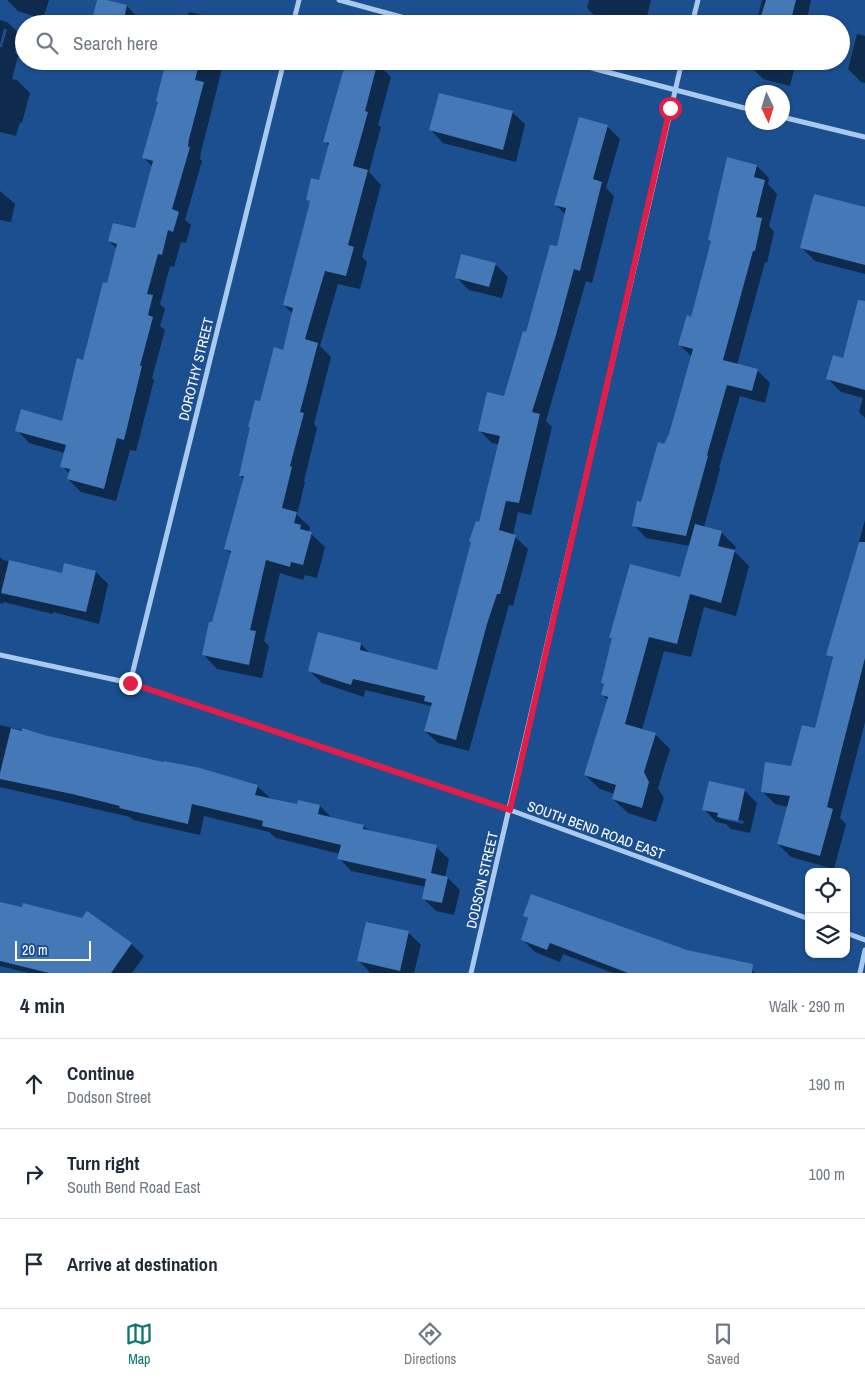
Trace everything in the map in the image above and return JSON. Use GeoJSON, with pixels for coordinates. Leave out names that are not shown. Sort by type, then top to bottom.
{"type":"FeatureCollection","features":[{"type":"Feature","properties":{"kind":"street"},"geometry":{"type":"LineString","coordinates":[[295,15],[299,0]]}},
{"type":"Feature","properties":{"kind":"street"},"geometry":{"type":"LineString","coordinates":[[339,0],[394,15]]}},
{"type":"Feature","properties":{"kind":"street"},"geometry":{"type":"LineString","coordinates":[[694,15],[698,0]]}},
{"type":"Feature","properties":{"kind":"street","name":"DOROTHY STREET"},"geometry":{"type":"LineString","coordinates":[[130,683],[282,70]]}},
{"type":"Feature","properties":{"kind":"street"},"geometry":{"type":"LineString","coordinates":[[598,70],[745,108]]}},
{"type":"Feature","properties":{"kind":"street","name":"DODSON STREET"},"geometry":{"type":"LineString","coordinates":[[471,973],[680,70]]}},
{"type":"Feature","properties":{"kind":"street"},"geometry":{"type":"LineString","coordinates":[[790,119],[865,137]]}},
{"type":"Feature","properties":{"kind":"street","name":"SOUTH BEND ROAD EAST"},"geometry":{"type":"LineString","coordinates":[[0,655],[130,683],[510,810],[805,918]]}},
{"type":"Feature","properties":{"kind":"street"},"geometry":{"type":"LineString","coordinates":[[850,934],[865,940]]}},
{"type":"Feature","properties":{"kind":"street"},"geometry":{"type":"LineString","coordinates":[[860,973],[865,950]]}},
{"type":"Feature","properties":{"kind":"building"},"geometry":{"type":"Polygon","coordinates":[[[97,0],[107,0],[127,5],[125,15],[93,15],[97,0]]]}},
{"type":"Feature","properties":{"kind":"building"},"geometry":{"type":"Polygon","coordinates":[[[766,0],[796,0],[792,15],[761,15],[766,0]]]}},
{"type":"Feature","properties":{"kind":"building"},"geometry":{"type":"Polygon","coordinates":[[[164,70],[198,70],[195,80],[204,82],[189,139],[188,147],[190,147],[172,209],[179,212],[173,232],[168,230],[162,255],[158,254],[147,294],[153,295],[148,315],[153,317],[124,440],[117,438],[104,489],[67,479],[70,469],[60,467],[66,445],[15,431],[21,409],[62,421],[77,358],[83,360],[103,282],[107,283],[117,244],[108,241],[113,223],[135,228],[153,161],[142,158],[158,102],[156,101],[164,70]]]}},
{"type":"Feature","properties":{"kind":"building"},"geometry":{"type":"Polygon","coordinates":[[[343,70],[376,70],[365,111],[368,112],[353,166],[368,170],[348,245],[354,247],[346,276],[325,271],[305,339],[318,343],[300,412],[304,413],[290,466],[292,467],[282,508],[297,512],[294,523],[301,525],[300,529],[312,532],[303,565],[291,562],[290,567],[266,560],[250,630],[256,631],[249,665],[202,655],[209,622],[212,622],[231,551],[224,549],[244,476],[239,476],[255,400],[260,401],[274,347],[283,350],[293,308],[283,305],[309,206],[310,201],[306,200],[311,178],[319,180],[329,143],[323,142],[343,70]]]}},
{"type":"Feature","properties":{"kind":"building"},"geometry":{"type":"Polygon","coordinates":[[[439,93],[513,111],[503,150],[429,130],[439,93]]]}},
{"type":"Feature","properties":{"kind":"building"},"geometry":{"type":"Polygon","coordinates":[[[579,117],[608,125],[593,179],[602,182],[580,271],[574,269],[532,412],[540,414],[519,503],[506,501],[499,530],[516,535],[500,594],[497,594],[487,624],[456,740],[424,731],[432,703],[424,701],[425,696],[353,679],[351,685],[308,671],[318,632],[361,643],[360,650],[437,670],[471,542],[469,541],[476,521],[479,522],[500,436],[478,431],[487,392],[504,396],[523,331],[526,332],[550,245],[557,246],[566,208],[554,205],[579,117]]]}},
{"type":"Feature","properties":{"kind":"building"},"geometry":{"type":"Polygon","coordinates":[[[727,157],[757,165],[754,177],[765,180],[756,217],[762,218],[755,251],[753,251],[723,360],[758,369],[752,391],[727,385],[686,536],[632,526],[637,501],[641,502],[658,442],[664,444],[669,434],[693,349],[678,345],[687,315],[691,317],[711,241],[708,240],[727,157]]]}},
{"type":"Feature","properties":{"kind":"building"},"geometry":{"type":"Polygon","coordinates":[[[814,194],[865,207],[865,265],[800,248],[814,194]]]}},
{"type":"Feature","properties":{"kind":"building"},"geometry":{"type":"Polygon","coordinates":[[[461,254],[496,263],[489,287],[455,278],[461,254]]]}},
{"type":"Feature","properties":{"kind":"building"},"geometry":{"type":"Polygon","coordinates":[[[858,300],[865,301],[865,390],[826,379],[833,355],[843,358],[858,300]]]}},
{"type":"Feature","properties":{"kind":"building"},"geometry":{"type":"Polygon","coordinates":[[[695,524],[722,531],[718,546],[735,550],[721,603],[690,594],[677,644],[649,637],[625,724],[656,733],[644,772],[649,782],[642,808],[612,799],[616,785],[584,775],[608,697],[601,695],[604,684],[601,683],[612,638],[609,638],[630,564],[680,577],[695,524]]]}},
{"type":"Feature","properties":{"kind":"building"},"geometry":{"type":"Polygon","coordinates":[[[859,542],[865,542],[865,658],[827,807],[833,809],[820,856],[777,844],[790,796],[761,792],[765,762],[791,766],[802,725],[815,728],[833,657],[826,655],[859,542]]]}},
{"type":"Feature","properties":{"kind":"building"},"geometry":{"type":"Polygon","coordinates":[[[9,560],[62,573],[64,563],[96,571],[86,612],[1,593],[9,560]]]}},
{"type":"Feature","properties":{"kind":"building"},"geometry":{"type":"Polygon","coordinates":[[[11,728],[22,731],[22,728],[44,735],[163,762],[200,768],[258,785],[255,795],[297,804],[298,800],[320,805],[318,814],[364,825],[363,829],[437,845],[431,873],[448,877],[442,903],[422,899],[426,879],[337,859],[341,845],[262,826],[263,821],[192,804],[188,824],[119,808],[120,806],[72,794],[0,779],[11,728]]]}},
{"type":"Feature","properties":{"kind":"building"},"geometry":{"type":"Polygon","coordinates":[[[709,781],[745,789],[738,821],[717,817],[718,813],[702,810],[709,781]]]}},
{"type":"Feature","properties":{"kind":"building"},"geometry":{"type":"Polygon","coordinates":[[[531,894],[687,950],[753,964],[752,973],[628,973],[550,943],[547,950],[521,940],[528,918],[523,916],[531,894]]]}},
{"type":"Feature","properties":{"kind":"building"},"geometry":{"type":"Polygon","coordinates":[[[0,902],[22,907],[23,903],[82,918],[87,911],[132,943],[111,973],[49,973],[0,961],[0,902]]]}},
{"type":"Feature","properties":{"kind":"building"},"geometry":{"type":"Polygon","coordinates":[[[366,922],[409,931],[400,971],[357,961],[366,922]]]}},
{"type":"Feature","properties":{"kind":"route"},"geometry":{"type":"LineString","coordinates":[[130,683],[510,810],[670,108]]}}]}
